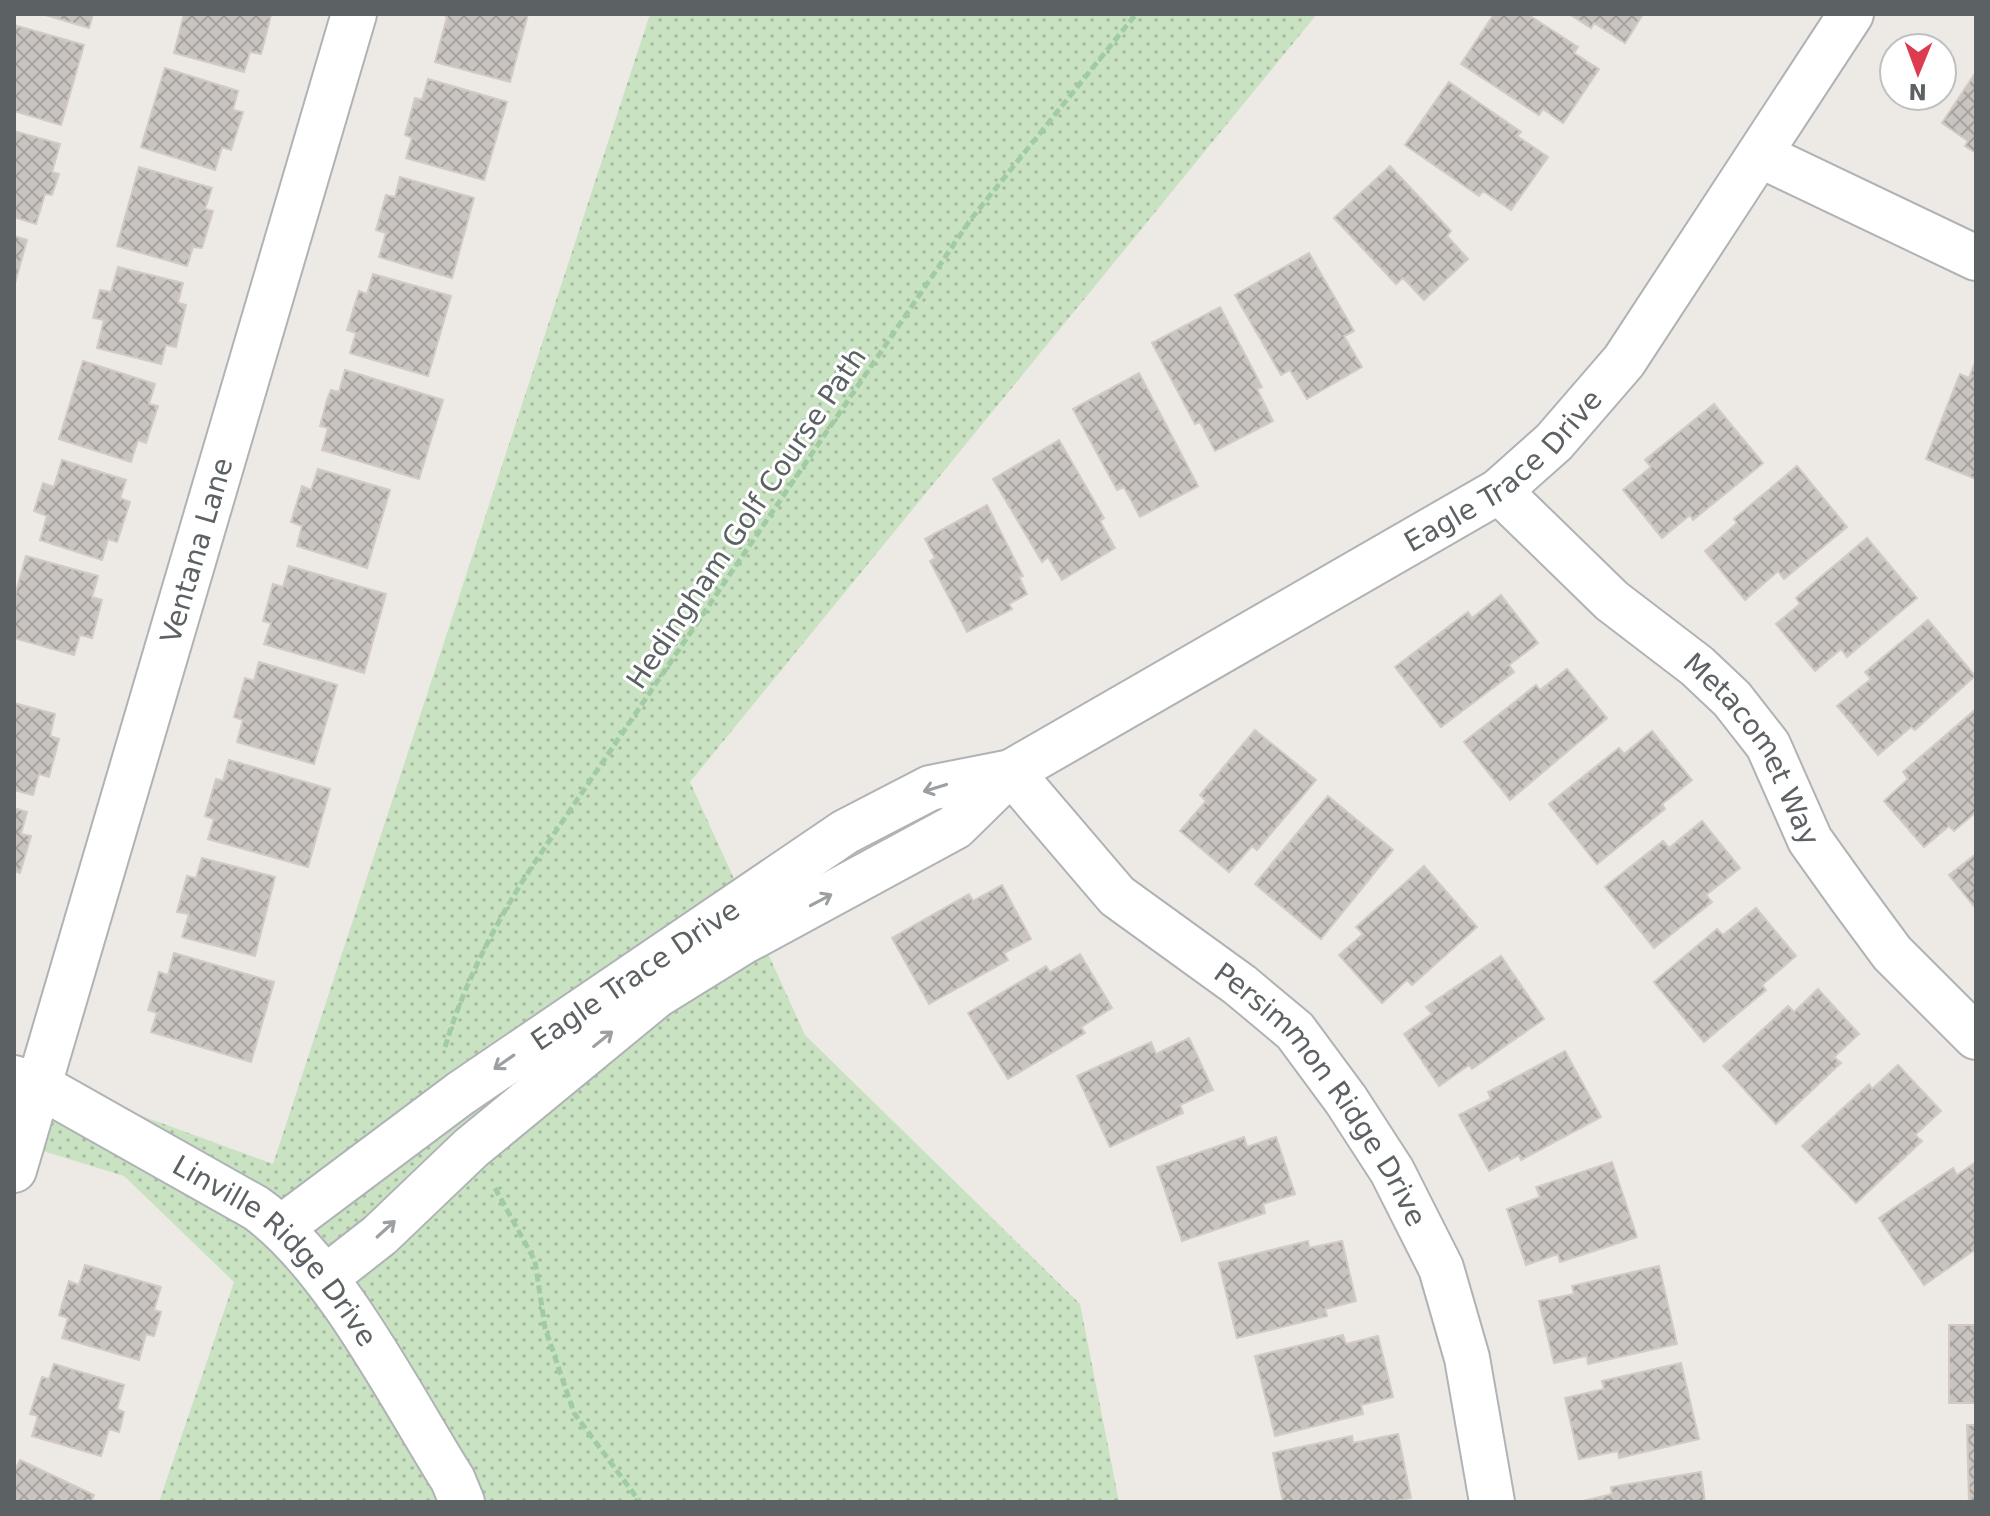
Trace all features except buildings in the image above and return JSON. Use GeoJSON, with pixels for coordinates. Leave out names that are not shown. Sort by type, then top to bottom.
{"type":"FeatureCollection","features":[{"type":"Feature","properties":{"kind":"street","name":"Ventana Lane"},"geometry":{"type":"LineString","coordinates":[[14,1170],[26,1082],[354,14]]}},
{"type":"Feature","properties":{"kind":"street","name":"Eagle Trace Drive"},"geometry":{"type":"LineString","coordinates":[[325,1278],[380,1235],[471,1148],[657,995],[741,943],[955,827],[1011,772],[1499,491],[1554,442],[1624,361],[1762,156],[1794,98],[1851,14]]}},
{"type":"Feature","properties":{"kind":"street"},"geometry":{"type":"LineString","coordinates":[[1762,156],[1976,258]]}},
{"type":"Feature","properties":{"kind":"street","name":"Metacomet Way"},"geometry":{"type":"LineString","coordinates":[[1499,491],[1612,601],[1697,666],[1732,699],[1768,745],[1810,840],[1850,896],[1892,953],[1976,1037]]}},
{"type":"Feature","properties":{"kind":"street","name":"Eagle Trace Drive"},"geometry":{"type":"LineString","coordinates":[[282,1227],[472,1084],[845,832],[930,788],[1011,772]]}},
{"type":"Feature","properties":{"kind":"street","name":"Persimmon Ridge Drive"},"geometry":{"type":"LineString","coordinates":[[1011,772],[1117,896],[1240,985],[1295,1031],[1346,1100],[1392,1171],[1441,1268],[1467,1358],[1492,1502]]}},
{"type":"Feature","properties":{"kind":"street","name":"Linville Ridge Drive"},"geometry":{"type":"LineString","coordinates":[[26,1082],[256,1208],[282,1227],[325,1278],[453,1480],[462,1502]]}},
{"type":"Feature","properties":{"kind":"path","name":"Hedingham Golf Course Path"},"geometry":{"type":"LineString","coordinates":[[443,1052],[453,1018],[510,901],[532,867],[971,219],[1136,14]]}},
{"type":"Feature","properties":{"kind":"path"},"geometry":{"type":"LineString","coordinates":[[491,1182],[535,1261],[545,1328],[574,1413],[640,1502]]}},
{"type":"Feature","properties":{"kind":"green space"},"geometry":{"type":"Polygon","coordinates":[[[650,14],[1317,14],[690,782],[805,1035],[1080,1304],[1119,1502],[159,1502],[234,1282],[124,1176],[14,1142],[14,1069],[273,1164],[650,14]]]}}]}
